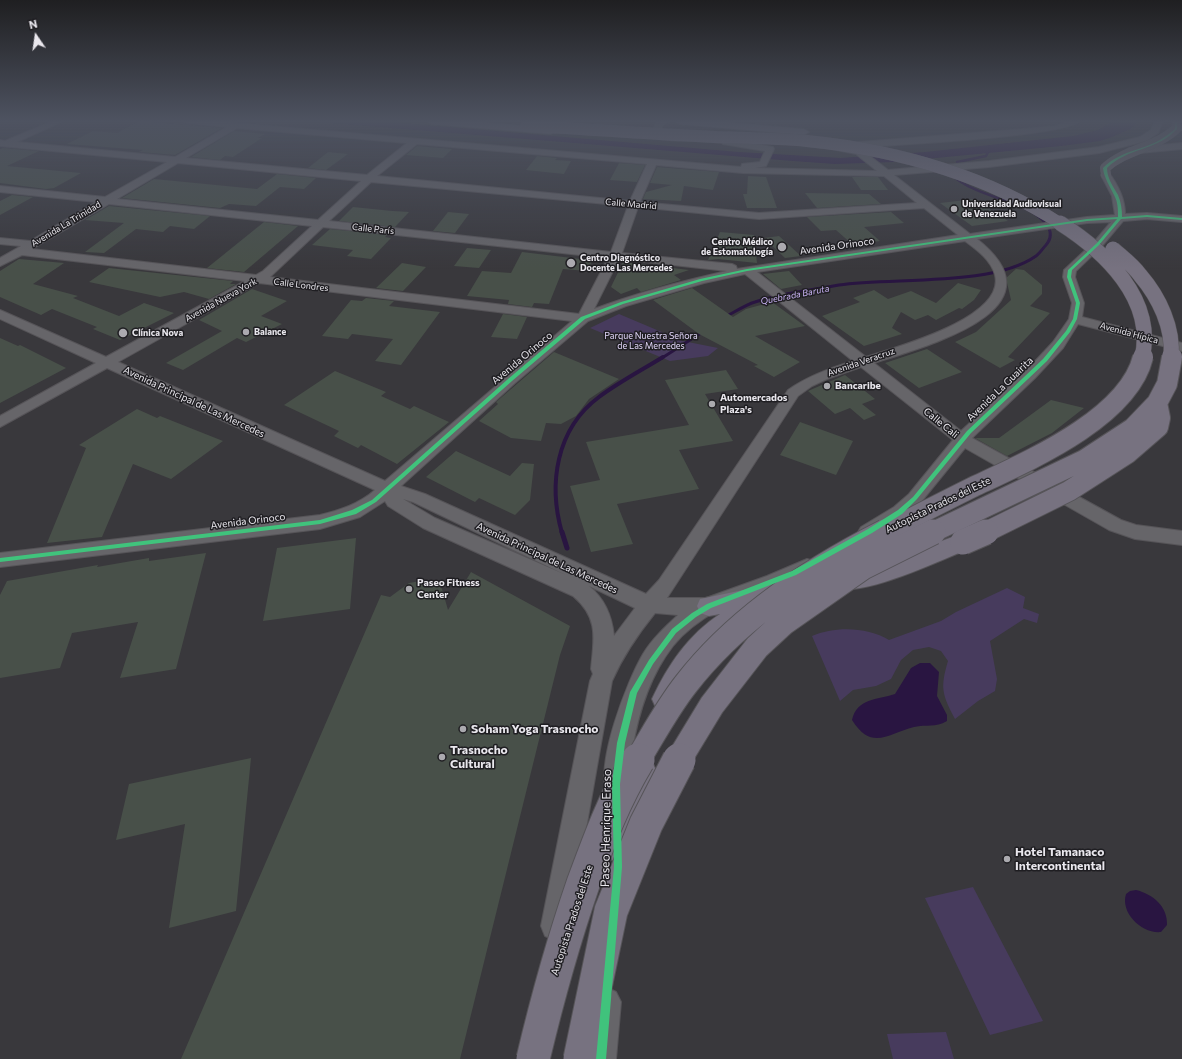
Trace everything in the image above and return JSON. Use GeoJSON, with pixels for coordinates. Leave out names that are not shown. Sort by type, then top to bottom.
{"type":"FeatureCollection","features":[{"type":"Feature","properties":{"kind":"highway","name":"Autopista Prados del Este"},"geometry":{"type":"LineString","coordinates":[[533,1059],[545,1004],[580,894],[610,809],[656,726],[699,667],[752,618],[806,577],[846,552],[1048,449],[1087,426],[1111,406],[1128,388],[1140,370],[1143,362],[1145,342],[1143,319],[1126,283],[1114,267],[1096,249],[1064,225],[1004,192],[948,170]]}},
{"type":"Feature","properties":{"kind":"highway"},"geometry":{"type":"LineString","coordinates":[[580,1059],[611,911],[646,824],[680,760],[712,705],[757,647],[783,623],[863,568],[905,545],[1084,460],[1133,428],[1157,403],[1167,384],[1171,364],[1170,335],[1163,312],[1154,294],[1140,274],[1104,241],[1057,210],[1020,191],[986,176],[968,170]]}},
{"type":"Feature","properties":{"kind":"highway"},"geometry":{"type":"LineString","coordinates":[[709,606],[877,575],[963,542],[1026,513],[1116,462],[1142,442],[1158,426],[1161,418],[1157,403]]}},
{"type":"Feature","properties":{"kind":"highway"},"geometry":{"type":"LineString","coordinates":[[618,867],[644,765],[670,690],[682,668],[717,630],[739,614],[813,586]]}},
{"type":"Feature","properties":{"kind":"street","name":"Avenida La Trinidad"},"geometry":{"type":"LineString","coordinates":[[0,263],[157,170]]}},
{"type":"Feature","properties":{"kind":"street","name":"Calle Madrid"},"geometry":{"type":"LineString","coordinates":[[288,170],[759,216],[928,205]]}},
{"type":"Feature","properties":{"kind":"street","name":"Avenida Nueva York"},"geometry":{"type":"LineString","coordinates":[[0,422],[267,274],[323,224],[379,170]]}},
{"type":"Feature","properties":{"kind":"street"},"geometry":{"type":"LineString","coordinates":[[583,318],[615,255],[634,204],[649,170]]}},
{"type":"Feature","properties":{"kind":"street"},"geometry":{"type":"LineString","coordinates":[[765,170],[784,172],[890,170]]}},
{"type":"Feature","properties":{"kind":"street"},"geometry":{"type":"LineString","coordinates":[[1105,170],[1106,176],[1118,198],[1120,218]]}},
{"type":"Feature","properties":{"kind":"street","name":"Avenida Veracruz"},"geometry":{"type":"LineString","coordinates":[[650,604],[666,586],[793,393],[807,383],[864,361],[940,335],[985,311],[999,293],[1002,286],[998,270],[987,253],[969,237],[883,171]]}},
{"type":"Feature","properties":{"kind":"street","name":"Calle París"},"geometry":{"type":"LineString","coordinates":[[0,189],[747,270]]}},
{"type":"Feature","properties":{"kind":"street"},"geometry":{"type":"LineString","coordinates":[[1087,220],[1107,212],[1112,208],[1118,198]]}},
{"type":"Feature","properties":{"kind":"street"},"geometry":{"type":"LineString","coordinates":[[1087,220],[1147,216],[1182,219]]}},
{"type":"Feature","properties":{"kind":"street","name":"Avenida La Guairita"},"geometry":{"type":"LineString","coordinates":[[709,606],[794,573],[833,552],[900,512],[915,498],[963,440],[995,407],[1045,360],[1068,331],[1075,319],[1078,303],[1069,277],[1070,270],[1098,244],[1120,218]]}},
{"type":"Feature","properties":{"kind":"street","name":"Avenida Orinoco"},"geometry":{"type":"LineString","coordinates":[[0,560],[320,522],[354,512],[374,501],[417,465],[504,385],[583,318],[647,295],[747,270],[1087,220]]}},
{"type":"Feature","properties":{"kind":"street"},"geometry":{"type":"LineString","coordinates":[[0,241],[31,244]]}},
{"type":"Feature","properties":{"kind":"street","name":"Calle Londres"},"geometry":{"type":"LineString","coordinates":[[20,251],[583,318]]}},
{"type":"Feature","properties":{"kind":"street","name":"Calle Cali"},"geometry":{"type":"LineString","coordinates":[[747,270],[963,440],[1115,526],[1135,532],[1182,538]]}},
{"type":"Feature","properties":{"kind":"street","name":"Avenida Principal de Las Mercedes"},"geometry":{"type":"LineString","coordinates":[[0,314],[364,479],[419,498],[623,594],[650,604],[699,607],[709,606]]}},
{"type":"Feature","properties":{"kind":"street","name":"Avenida Hípica"},"geometry":{"type":"LineString","coordinates":[[1075,319],[1182,347]]}},
{"type":"Feature","properties":{"kind":"street"},"geometry":{"type":"LineString","coordinates":[[417,465],[413,479],[419,498]]}},
{"type":"Feature","properties":{"kind":"street","name":"Avenida Principal de Las Mercedes"},"geometry":{"type":"LineString","coordinates":[[389,487],[394,502],[429,523],[580,590],[592,598],[602,617],[603,646],[601,681]]}},
{"type":"Feature","properties":{"kind":"street"},"geometry":{"type":"LineString","coordinates":[[519,1059],[539,990],[555,926],[601,681],[609,660],[620,641],[650,604]]}},
{"type":"Feature","properties":{"kind":"street","name":"Paseo Henrique Eraso"},"geometry":{"type":"LineString","coordinates":[[601,1059],[618,867],[616,784],[621,743],[634,692],[651,662],[674,631],[694,615],[709,606]]}},
{"type":"Feature","properties":{"kind":"street"},"geometry":{"type":"LineString","coordinates":[[539,990],[543,1042],[540,1059]]}},
{"type":"Feature","properties":{"kind":"green space","name":"Parque Nuestra Señora de Las Mercedes"},"geometry":{"type":"Polygon","coordinates":[[[619,314],[683,341],[718,348],[708,356],[670,361],[590,328],[619,314]]]}},
{"type":"Feature","properties":{"kind":"green space"},"geometry":{"type":"Polygon","coordinates":[[[1007,588],[1025,597],[1023,608],[1039,614],[1037,623],[1024,619],[990,641],[997,679],[995,691],[978,701],[955,719],[947,703],[943,685],[948,661],[941,651],[929,647],[913,650],[901,660],[891,679],[876,686],[853,690],[840,701],[812,636],[841,629],[851,629],[871,632],[889,640],[941,621],[956,612],[1007,588]]]}},
{"type":"Feature","properties":{"kind":"green space"},"geometry":{"type":"Polygon","coordinates":[[[973,887],[1043,1021],[990,1035],[925,898],[973,887]]]}},
{"type":"Feature","properties":{"kind":"green space"},"geometry":{"type":"Polygon","coordinates":[[[946,1032],[954,1059],[893,1059],[887,1034],[946,1032]]]}},
{"type":"Feature","properties":{"kind":"shaded area"},"geometry":{"type":"Polygon","coordinates":[[[920,663],[930,663],[939,672],[937,696],[947,715],[947,721],[935,725],[914,727],[881,738],[874,738],[859,730],[852,720],[858,708],[869,701],[895,694],[911,668],[920,663]]]}},
{"type":"Feature","properties":{"kind":"shaded area"},"geometry":{"type":"Polygon","coordinates":[[[1136,890],[1154,898],[1165,912],[1167,925],[1161,932],[1147,930],[1134,921],[1129,915],[1125,901],[1126,894],[1130,891],[1136,890]]]}},
{"type":"Feature","properties":{"kind":"building"},"geometry":{"type":"Polygon","coordinates":[[[0,170],[54,170],[81,173],[54,188],[46,189],[0,183],[0,170]]]}},
{"type":"Feature","properties":{"kind":"building"},"geometry":{"type":"Polygon","coordinates":[[[530,170],[566,170],[564,174],[530,170]]]}},
{"type":"Feature","properties":{"kind":"building"},"geometry":{"type":"Polygon","coordinates":[[[615,170],[642,170],[637,182],[610,180],[615,170]]]}},
{"type":"Feature","properties":{"kind":"building"},"geometry":{"type":"Polygon","coordinates":[[[656,170],[719,172],[713,190],[684,186],[681,201],[643,199],[646,192],[672,185],[650,183],[656,170]]]}},
{"type":"Feature","properties":{"kind":"building"},"geometry":{"type":"Polygon","coordinates":[[[277,174],[316,178],[304,189],[280,187],[256,206],[229,204],[220,208],[122,198],[154,179],[257,189],[277,174]]]}},
{"type":"Feature","properties":{"kind":"building"},"geometry":{"type":"Polygon","coordinates":[[[748,176],[766,177],[777,208],[747,208],[743,194],[747,194],[748,176]]]}},
{"type":"Feature","properties":{"kind":"building"},"geometry":{"type":"Polygon","coordinates":[[[852,177],[878,177],[888,190],[861,190],[852,177]]]}},
{"type":"Feature","properties":{"kind":"building"},"geometry":{"type":"Polygon","coordinates":[[[805,193],[869,194],[881,204],[817,208],[805,193]]]}},
{"type":"Feature","properties":{"kind":"building"},"geometry":{"type":"Polygon","coordinates":[[[12,195],[33,197],[0,215],[0,201],[12,195]]]}},
{"type":"Feature","properties":{"kind":"building"},"geometry":{"type":"Polygon","coordinates":[[[974,199],[1008,221],[972,226],[940,203],[974,199]]]}},
{"type":"Feature","properties":{"kind":"building"},"geometry":{"type":"Polygon","coordinates":[[[109,206],[210,216],[194,229],[170,226],[163,232],[136,229],[104,253],[85,252],[124,223],[85,220],[109,206]]]}},
{"type":"Feature","properties":{"kind":"building"},"geometry":{"type":"Polygon","coordinates":[[[353,207],[409,212],[395,227],[339,221],[353,207]]]}},
{"type":"Feature","properties":{"kind":"building"},"geometry":{"type":"Polygon","coordinates":[[[448,212],[469,214],[455,233],[433,231],[448,212]]]}},
{"type":"Feature","properties":{"kind":"building"},"geometry":{"type":"Polygon","coordinates":[[[891,212],[904,223],[864,227],[880,241],[853,245],[836,230],[821,231],[807,217],[891,212]]]}},
{"type":"Feature","properties":{"kind":"building"},"geometry":{"type":"Polygon","coordinates":[[[264,222],[298,226],[244,272],[207,268],[264,222]]]}},
{"type":"Feature","properties":{"kind":"building"},"geometry":{"type":"Polygon","coordinates":[[[330,229],[387,235],[385,237],[391,238],[371,259],[347,256],[353,250],[312,245],[330,229]]]}},
{"type":"Feature","properties":{"kind":"building"},"geometry":{"type":"Polygon","coordinates":[[[720,232],[754,235],[757,263],[718,259],[708,260],[720,232]]]}},
{"type":"Feature","properties":{"kind":"building","name":"Centro Médico de Estomatología"},"geometry":{"type":"Polygon","coordinates":[[[779,236],[801,256],[785,258],[764,238],[779,236]]]}},
{"type":"Feature","properties":{"kind":"building"},"geometry":{"type":"Polygon","coordinates":[[[467,248],[491,250],[479,268],[454,266],[467,248]]]}},
{"type":"Feature","properties":{"kind":"building"},"geometry":{"type":"Polygon","coordinates":[[[522,252],[580,259],[594,258],[587,271],[563,269],[549,304],[534,303],[532,307],[508,304],[509,300],[467,296],[482,271],[511,273],[522,252]]]}},
{"type":"Feature","properties":{"kind":"building"},"geometry":{"type":"Polygon","coordinates":[[[19,259],[64,263],[33,284],[78,296],[73,298],[119,316],[144,303],[174,313],[120,340],[93,329],[97,327],[52,309],[41,315],[0,297],[0,271],[19,259]]]}},
{"type":"Feature","properties":{"kind":"building"},"geometry":{"type":"Polygon","coordinates":[[[623,262],[689,270],[674,275],[681,280],[641,292],[637,288],[621,294],[611,287],[623,262]]]}},
{"type":"Feature","properties":{"kind":"building"},"geometry":{"type":"Polygon","coordinates":[[[402,263],[426,267],[403,291],[376,288],[402,263]]]}},
{"type":"Feature","properties":{"kind":"building"},"geometry":{"type":"Polygon","coordinates":[[[109,268],[233,281],[230,284],[236,284],[209,299],[184,292],[160,297],[89,282],[109,268]]]}},
{"type":"Feature","properties":{"kind":"building"},"geometry":{"type":"Polygon","coordinates":[[[1016,269],[1024,270],[1042,285],[1042,294],[1030,306],[1050,313],[1008,357],[1015,360],[1000,368],[955,342],[976,332],[1011,300],[1006,278],[1016,269]]]}},
{"type":"Feature","properties":{"kind":"building"},"geometry":{"type":"Polygon","coordinates":[[[789,271],[802,285],[781,289],[763,274],[789,271]]]}},
{"type":"Feature","properties":{"kind":"building"},"geometry":{"type":"Polygon","coordinates":[[[958,283],[981,290],[974,300],[962,309],[959,308],[936,320],[928,315],[915,320],[901,312],[892,328],[902,334],[864,346],[822,316],[860,302],[853,298],[874,290],[888,299],[911,291],[936,303],[958,283]]]}},
{"type":"Feature","properties":{"kind":"building"},"geometry":{"type":"Polygon","coordinates":[[[692,288],[733,317],[746,309],[772,302],[805,326],[755,336],[800,362],[774,377],[754,366],[758,365],[699,334],[653,300],[692,288]]]}},
{"type":"Feature","properties":{"kind":"building"},"geometry":{"type":"Polygon","coordinates":[[[252,289],[287,301],[261,316],[282,324],[246,342],[237,338],[183,370],[166,363],[222,331],[199,320],[252,289]]]}},
{"type":"Feature","properties":{"kind":"building"},"geometry":{"type":"Polygon","coordinates":[[[366,298],[394,301],[389,306],[440,312],[401,365],[375,361],[393,339],[352,334],[348,339],[322,336],[351,300],[362,301],[366,298]]]}},
{"type":"Feature","properties":{"kind":"building"},"geometry":{"type":"Polygon","coordinates":[[[503,314],[527,317],[517,339],[491,337],[503,314]]]}},
{"type":"Feature","properties":{"kind":"building"},"geometry":{"type":"Polygon","coordinates":[[[0,338],[18,346],[20,345],[66,368],[0,403],[0,338]]]}},
{"type":"Feature","properties":{"kind":"building"},"geometry":{"type":"Polygon","coordinates":[[[927,349],[962,372],[919,388],[885,363],[927,349]]]}},
{"type":"Feature","properties":{"kind":"building"},"geometry":{"type":"Polygon","coordinates":[[[554,352],[619,379],[589,399],[576,416],[561,424],[546,423],[541,441],[511,438],[479,421],[498,404],[496,402],[554,352]]]}},
{"type":"Feature","properties":{"kind":"building"},"geometry":{"type":"Polygon","coordinates":[[[726,370],[738,389],[705,394],[733,441],[679,450],[699,489],[617,504],[633,544],[591,552],[570,486],[600,480],[586,442],[689,425],[665,380],[726,370]]]}},
{"type":"Feature","properties":{"kind":"building"},"geometry":{"type":"Polygon","coordinates":[[[335,371],[386,392],[381,396],[410,409],[414,406],[449,422],[397,464],[361,445],[358,448],[334,436],[339,431],[284,405],[335,371]]]}},
{"type":"Feature","properties":{"kind":"building"},"geometry":{"type":"Polygon","coordinates":[[[845,375],[875,399],[862,404],[876,415],[864,420],[850,408],[835,414],[808,391],[845,375]]]}},
{"type":"Feature","properties":{"kind":"building"},"geometry":{"type":"Polygon","coordinates":[[[1051,400],[1084,408],[1052,433],[1007,456],[975,438],[999,438],[1051,400]]]}},
{"type":"Feature","properties":{"kind":"building"},"geometry":{"type":"Polygon","coordinates":[[[137,409],[157,418],[160,416],[223,441],[171,479],[133,464],[102,537],[47,543],[86,448],[79,445],[137,409]]]}},
{"type":"Feature","properties":{"kind":"building"},"geometry":{"type":"Polygon","coordinates":[[[800,422],[853,441],[836,475],[780,455],[800,422]]]}},
{"type":"Feature","properties":{"kind":"building"},"geometry":{"type":"Polygon","coordinates":[[[456,451],[510,476],[522,463],[534,464],[530,500],[515,515],[479,498],[475,502],[426,477],[456,451]]]}},
{"type":"Feature","properties":{"kind":"building"},"geometry":{"type":"Polygon","coordinates":[[[356,538],[350,609],[263,621],[277,548],[356,538]]]}},
{"type":"Feature","properties":{"kind":"building"},"geometry":{"type":"Polygon","coordinates":[[[206,553],[176,669],[120,678],[138,622],[72,633],[60,668],[0,678],[0,595],[7,581],[98,565],[97,567],[149,558],[149,561],[206,553]]]}},
{"type":"Feature","properties":{"kind":"building"},"geometry":{"type":"Polygon","coordinates":[[[471,572],[570,626],[560,655],[460,1059],[181,1059],[381,595],[390,597],[409,583],[426,580],[439,585],[442,589],[448,610],[471,572]]]}},
{"type":"Feature","properties":{"kind":"building"},"geometry":{"type":"Polygon","coordinates":[[[251,758],[236,911],[169,928],[185,824],[116,840],[129,784],[251,758]]]}},
{"type":"Feature","properties":{"kind":"waterway","name":"Quebrada Baruta"},"geometry":{"type":"LineString","coordinates":[[952,175],[975,189],[1027,210],[1038,216],[1046,224]]}},
{"type":"Feature","properties":{"kind":"waterway","name":"Quebrada Baruta"},"geometry":{"type":"LineString","coordinates":[[725,317],[751,303],[796,292],[861,283],[969,277],[1017,266],[1036,256],[1048,242],[1050,234],[1046,223]]}},
{"type":"Feature","properties":{"kind":"waterway","name":"Quebrada Baruta"},"geometry":{"type":"LineString","coordinates":[[662,358],[704,331]]}},
{"type":"Feature","properties":{"kind":"waterway","name":"Quebrada Baruta"},"geometry":{"type":"LineString","coordinates":[[562,533],[556,496],[556,477],[559,459],[565,441],[573,425],[584,410],[599,397],[663,357]]}},
{"type":"Feature","properties":{"kind":"waterway","name":"Quebrada Baruta"},"geometry":{"type":"LineString","coordinates":[[562,532],[567,548]]}},
{"type":"Feature","properties":{"kind":"cycle path"},"geometry":{"type":"LineString","coordinates":[[601,1059],[618,867],[616,784],[621,743],[634,692],[651,662],[674,631],[694,615],[709,606],[794,573],[870,531],[900,512],[915,498],[969,432],[1045,360],[1068,331],[1075,319],[1078,303],[1069,277],[1070,270],[1098,244],[1120,218],[1119,202],[1107,179],[1105,170]]}},
{"type":"Feature","properties":{"kind":"cycle path"},"geometry":{"type":"LineString","coordinates":[[0,560],[320,522],[354,512],[374,501],[510,380],[583,318],[622,303],[701,280],[747,270],[1087,220],[1147,216],[1182,219]]}},
{"type":"Feature","properties":{"kind":"place","name":"Universidad Audiovisual de Venezuela"},"geometry":{"type":"Point","coordinates":[954,209]}},
{"type":"Feature","properties":{"kind":"place","name":"Centro Médico de Estomatología"},"geometry":{"type":"Point","coordinates":[782,247]}},
{"type":"Feature","properties":{"kind":"place","name":"Centro Diagnóstico Docente Las Mercedes"},"geometry":{"type":"Point","coordinates":[571,263]}},
{"type":"Feature","properties":{"kind":"place","name":"Balance"},"geometry":{"type":"Point","coordinates":[246,332]}},
{"type":"Feature","properties":{"kind":"place","name":"Clínica Nova"},"geometry":{"type":"Point","coordinates":[123,333]}},
{"type":"Feature","properties":{"kind":"place","name":"Bancaribe"},"geometry":{"type":"Point","coordinates":[827,386]}},
{"type":"Feature","properties":{"kind":"place","name":"Automercados Plaza's"},"geometry":{"type":"Point","coordinates":[712,404]}},
{"type":"Feature","properties":{"kind":"place","name":"Paseo Fitness Center"},"geometry":{"type":"Point","coordinates":[409,589]}},
{"type":"Feature","properties":{"kind":"place","name":"Soham Yoga Trasnocho"},"geometry":{"type":"Point","coordinates":[463,729]}},
{"type":"Feature","properties":{"kind":"place","name":"Trasnocho Cultural"},"geometry":{"type":"Point","coordinates":[442,757]}},
{"type":"Feature","properties":{"kind":"place","name":"Hotel Tamanaco Intercontinental"},"geometry":{"type":"Point","coordinates":[1007,859]}}]}
